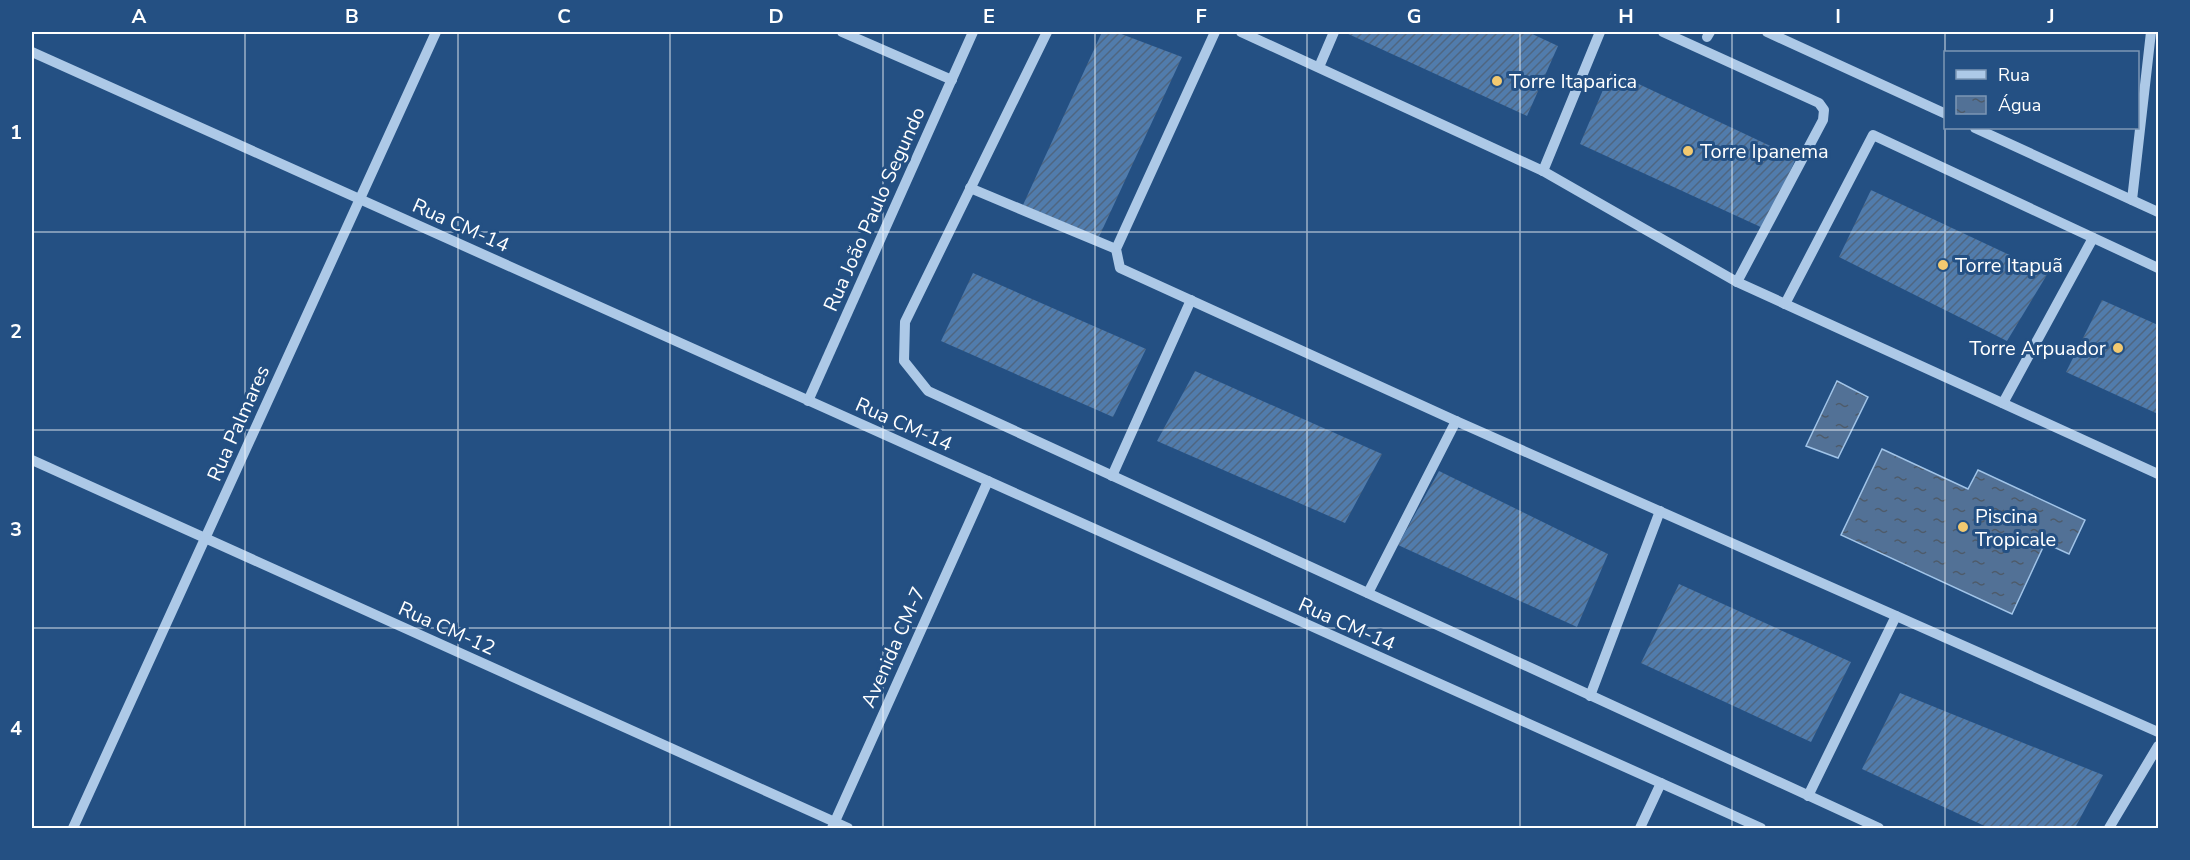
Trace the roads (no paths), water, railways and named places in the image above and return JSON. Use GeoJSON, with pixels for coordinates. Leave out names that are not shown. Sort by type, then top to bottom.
{"type":"FeatureCollection","features":[{"type":"Feature","properties":{"kind":"street","name":"Rua Palmares"},"geometry":{"type":"LineString","coordinates":[[73,828],[436,32]]}},
{"type":"Feature","properties":{"kind":"street"},"geometry":{"type":"LineString","coordinates":[[842,32],[952,80]]}},
{"type":"Feature","properties":{"kind":"street","name":"Rua João Paulo Segundo"},"geometry":{"type":"LineString","coordinates":[[808,401],[973,32]]}},
{"type":"Feature","properties":{"kind":"street"},"geometry":{"type":"LineString","coordinates":[[1047,32],[905,322],[904,361],[928,391],[1879,828]]}},
{"type":"Feature","properties":{"kind":"street"},"geometry":{"type":"LineString","coordinates":[[1215,32],[1116,249],[1120,268],[1456,421],[2158,732]]}},
{"type":"Feature","properties":{"kind":"street"},"geometry":{"type":"LineString","coordinates":[[1241,32],[1543,171],[1737,282],[2158,474]]}},
{"type":"Feature","properties":{"kind":"street"},"geometry":{"type":"LineString","coordinates":[[1319,67],[1334,32]]}},
{"type":"Feature","properties":{"kind":"street"},"geometry":{"type":"LineString","coordinates":[[1543,171],[1600,32]]}},
{"type":"Feature","properties":{"kind":"street"},"geometry":{"type":"LineString","coordinates":[[1663,32],[1819,103],[1824,110],[1823,120],[1737,282]]}},
{"type":"Feature","properties":{"kind":"street"},"geometry":{"type":"LineString","coordinates":[[1767,32],[1944,113]]}},
{"type":"Feature","properties":{"kind":"street"},"geometry":{"type":"LineString","coordinates":[[2132,200],[2151,32]]}},
{"type":"Feature","properties":{"kind":"street","name":"Rua CM-14"},"geometry":{"type":"LineString","coordinates":[[32,52],[1761,828]]}},
{"type":"Feature","properties":{"kind":"street"},"geometry":{"type":"LineString","coordinates":[[1977,129],[2158,212]]}},
{"type":"Feature","properties":{"kind":"street"},"geometry":{"type":"LineString","coordinates":[[1785,304],[1873,135],[2158,268]]}},
{"type":"Feature","properties":{"kind":"street"},"geometry":{"type":"LineString","coordinates":[[970,189],[1116,249]]}},
{"type":"Feature","properties":{"kind":"street"},"geometry":{"type":"LineString","coordinates":[[2003,403],[2093,238]]}},
{"type":"Feature","properties":{"kind":"street"},"geometry":{"type":"LineString","coordinates":[[1112,476],[1191,300]]}},
{"type":"Feature","properties":{"kind":"street"},"geometry":{"type":"LineString","coordinates":[[1368,593],[1456,421]]}},
{"type":"Feature","properties":{"kind":"street","name":"Rua CM-12"},"geometry":{"type":"LineString","coordinates":[[32,460],[834,826],[848,828]]}},
{"type":"Feature","properties":{"kind":"street","name":"Avenida CM-7"},"geometry":{"type":"LineString","coordinates":[[834,826],[987,481]]}},
{"type":"Feature","properties":{"kind":"street"},"geometry":{"type":"LineString","coordinates":[[1590,696],[1660,511]]}},
{"type":"Feature","properties":{"kind":"street"},"geometry":{"type":"LineString","coordinates":[[1808,796],[1896,616]]}},
{"type":"Feature","properties":{"kind":"street"},"geometry":{"type":"LineString","coordinates":[[2109,828],[2158,746]]}},
{"type":"Feature","properties":{"kind":"street"},"geometry":{"type":"LineString","coordinates":[[1640,828],[1661,783]]}},
{"type":"Feature","properties":{"kind":"water"},"geometry":{"type":"Polygon","coordinates":[[[1837,381],[1868,397],[1838,458],[1806,446],[1837,381]]]}},
{"type":"Feature","properties":{"kind":"water","name":"Piscina Tropicale"},"geometry":{"type":"Polygon","coordinates":[[[1882,449],[1968,489],[1978,470],[2085,520],[2069,554],[2045,543],[2012,614],[1841,535],[1882,449]]]}},
{"type":"Feature","properties":{"kind":"place","name":"Torre Itaparica"},"geometry":{"type":"Point","coordinates":[1497,81]}},
{"type":"Feature","properties":{"kind":"place","name":"Torre Ipanema"},"geometry":{"type":"Point","coordinates":[1688,151]}},
{"type":"Feature","properties":{"kind":"place","name":"Torre Itapuã"},"geometry":{"type":"Point","coordinates":[1943,265]}},
{"type":"Feature","properties":{"kind":"place","name":"Torre Arpuador"},"geometry":{"type":"Point","coordinates":[2118,348]}},
{"type":"Feature","properties":{"kind":"place","name":"Piscina Tropicale"},"geometry":{"type":"Point","coordinates":[1963,527]}}]}
